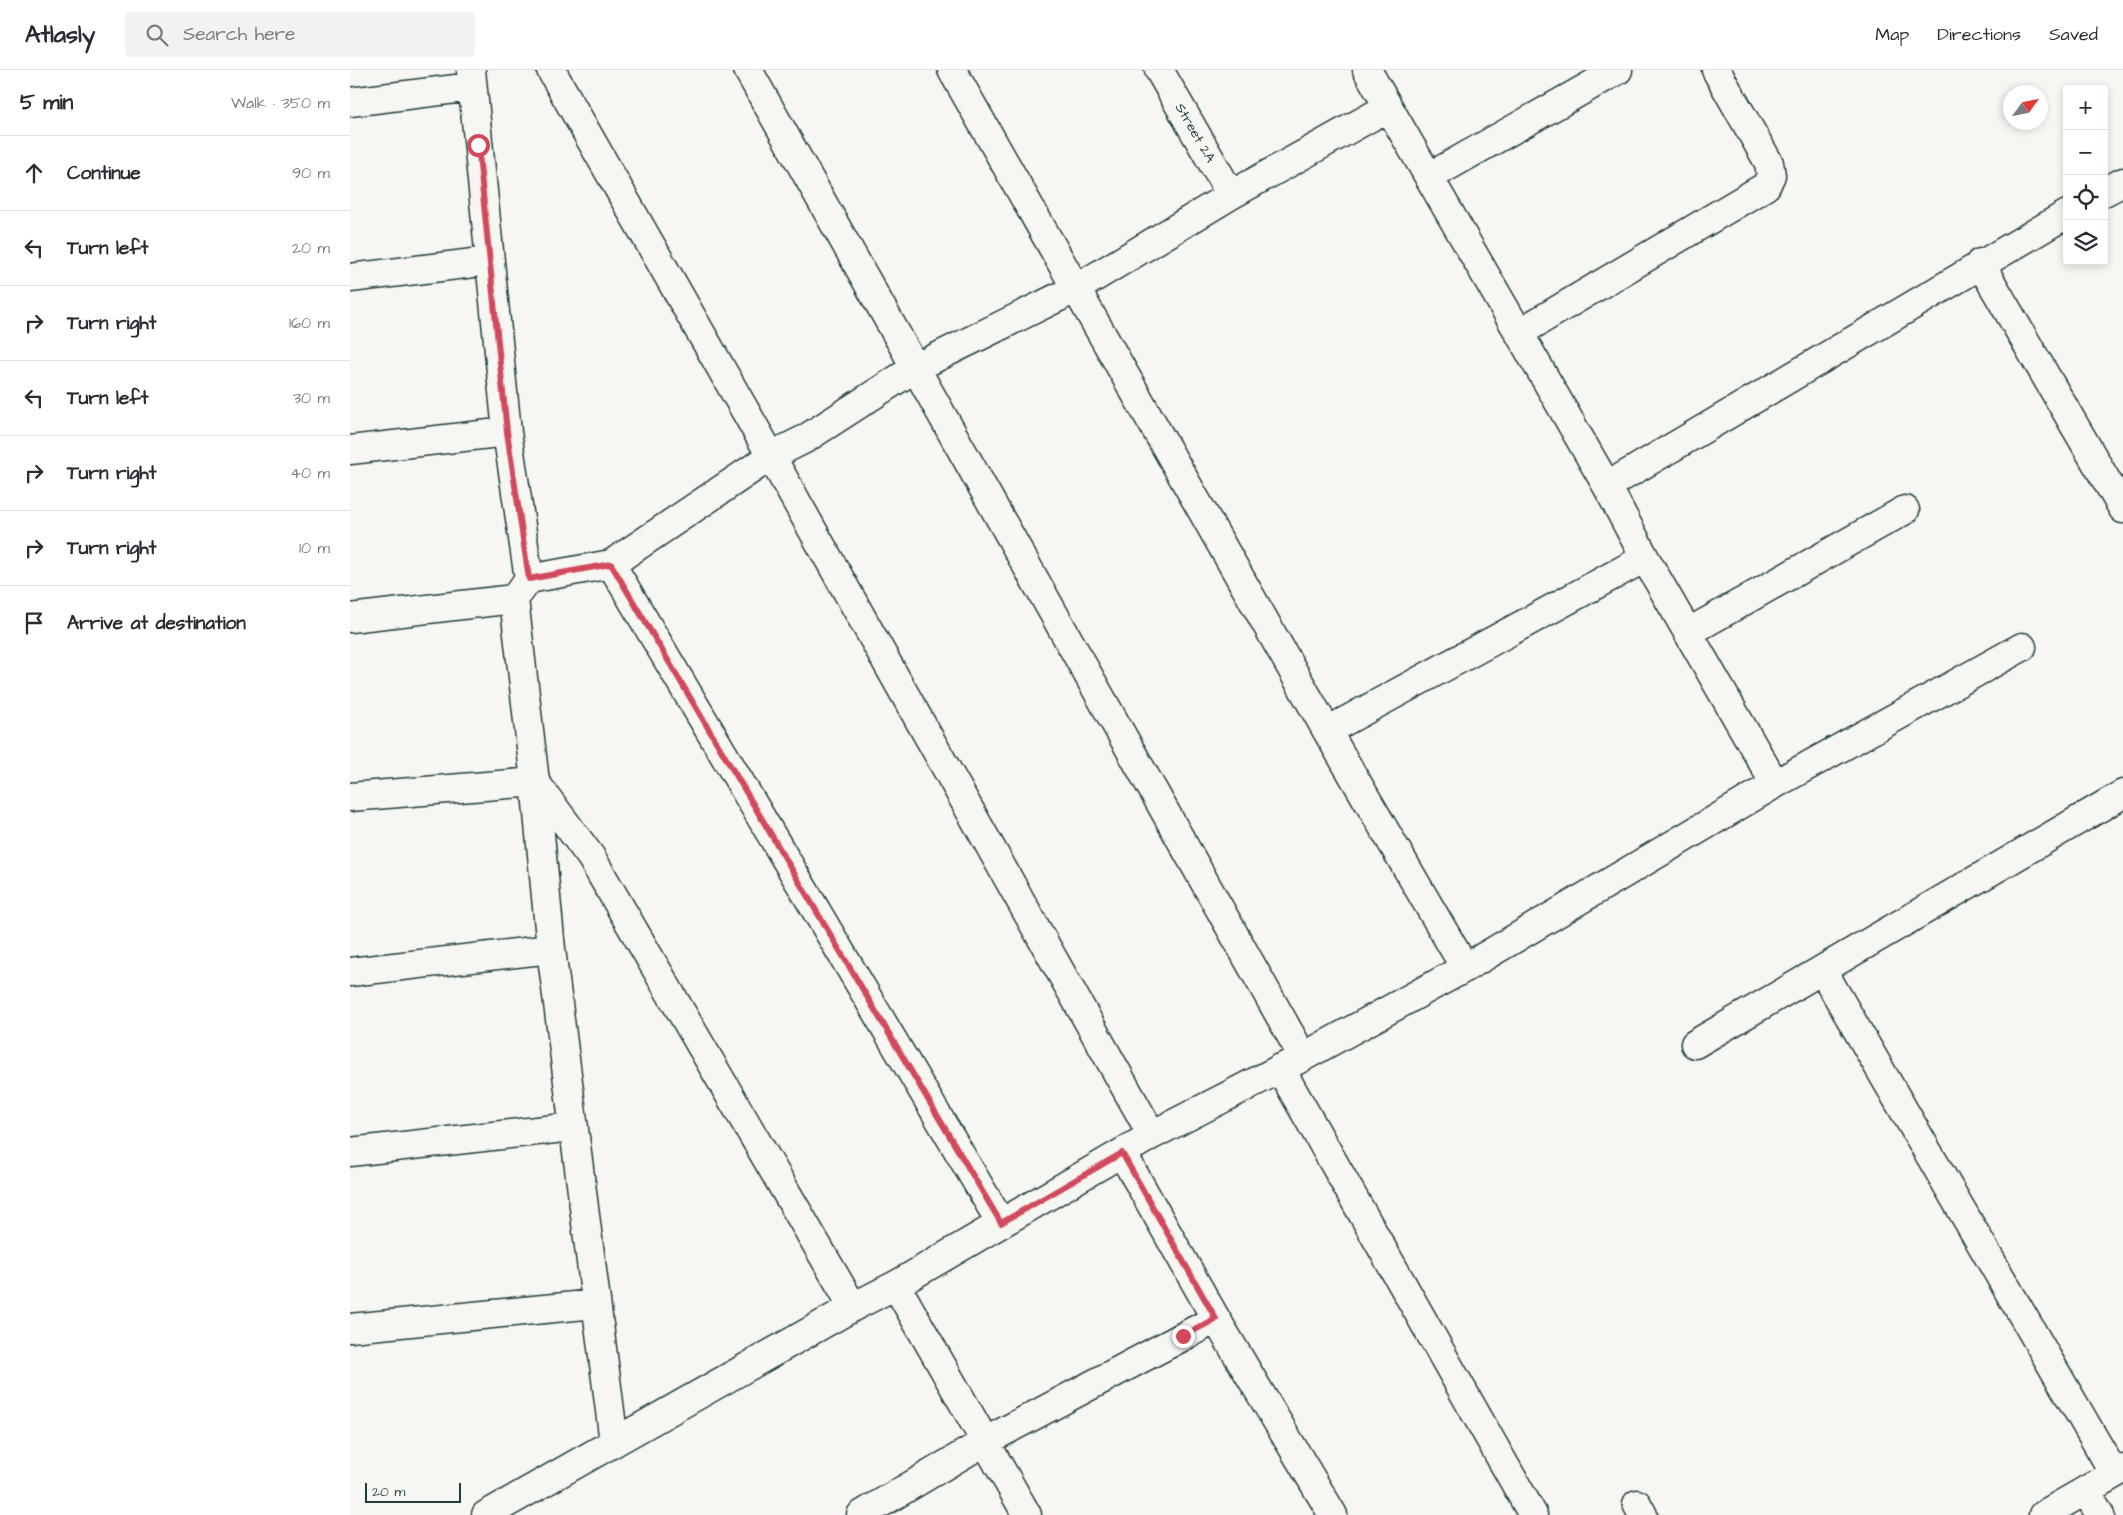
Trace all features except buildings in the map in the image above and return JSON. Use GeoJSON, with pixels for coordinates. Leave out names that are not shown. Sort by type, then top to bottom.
{"type":"FeatureCollection","features":[{"type":"Feature","properties":{"kind":"street"},"geometry":{"type":"LineString","coordinates":[[550,70],[771,456],[1152,1135]]}},
{"type":"Feature","properties":{"kind":"street"},"geometry":{"type":"LineString","coordinates":[[748,70],[915,368],[1292,1062],[1533,1515]]}},
{"type":"Feature","properties":{"kind":"street"},"geometry":{"type":"LineString","coordinates":[[952,70],[1327,731],[1465,968]]}},
{"type":"Feature","properties":{"kind":"street","name":"Street 2A"},"geometry":{"type":"LineString","coordinates":[[1159,70],[1231,195]]}},
{"type":"Feature","properties":{"kind":"street"},"geometry":{"type":"LineString","coordinates":[[1367,70],[1387,108],[1519,332],[1607,486],[1645,558],[1775,784]]}},
{"type":"Feature","properties":{"kind":"street"},"geometry":{"type":"LineString","coordinates":[[1429,177],[1618,70]]}},
{"type":"Feature","properties":{"kind":"street"},"geometry":{"type":"LineString","coordinates":[[1519,332],[1766,186],[1771,175],[1769,163],[1716,70]]}},
{"type":"Feature","properties":{"kind":"street"},"geometry":{"type":"LineString","coordinates":[[350,102],[471,78],[507,432],[535,782],[551,949],[614,1442]]}},
{"type":"Feature","properties":{"kind":"street"},"geometry":{"type":"LineString","coordinates":[[350,618],[521,589],[611,564],[771,456],[805,439],[915,368],[1077,288],[1231,195],[1387,108]]}},
{"type":"Feature","properties":{"kind":"street"},"geometry":{"type":"LineString","coordinates":[[2108,190],[2123,182]]}},
{"type":"Feature","properties":{"kind":"street"},"geometry":{"type":"LineString","coordinates":[[1607,486],[1980,263],[2063,216]]}},
{"type":"Feature","properties":{"kind":"street"},"geometry":{"type":"LineString","coordinates":[[350,278],[490,261]]}},
{"type":"Feature","properties":{"kind":"street"},"geometry":{"type":"LineString","coordinates":[[1980,263],[2123,509]]}},
{"type":"Feature","properties":{"kind":"street"},"geometry":{"type":"LineString","coordinates":[[350,450],[507,432]]}},
{"type":"Feature","properties":{"kind":"street"},"geometry":{"type":"LineString","coordinates":[[1689,632],[1905,510]]}},
{"type":"Feature","properties":{"kind":"street"},"geometry":{"type":"LineString","coordinates":[[1327,731],[1645,558]]}},
{"type":"Feature","properties":{"kind":"street"},"geometry":{"type":"LineString","coordinates":[[611,564],[1001,1223]]}},
{"type":"Feature","properties":{"kind":"street"},"geometry":{"type":"LineString","coordinates":[[486,1515],[853,1307],[896,1285],[1152,1135],[1465,968],[1775,784],[2022,647]]}},
{"type":"Feature","properties":{"kind":"street"},"geometry":{"type":"LineString","coordinates":[[350,797],[535,782]]}},
{"type":"Feature","properties":{"kind":"street"},"geometry":{"type":"LineString","coordinates":[[535,782],[592,857],[853,1307]]}},
{"type":"Feature","properties":{"kind":"street"},"geometry":{"type":"LineString","coordinates":[[1695,1044],[1823,971],[2123,794]]}},
{"type":"Feature","properties":{"kind":"street"},"geometry":{"type":"LineString","coordinates":[[350,972],[551,949]]}},
{"type":"Feature","properties":{"kind":"street"},"geometry":{"type":"LineString","coordinates":[[1823,971],[2118,1471],[2042,1515]]}},
{"type":"Feature","properties":{"kind":"street"},"geometry":{"type":"LineString","coordinates":[[350,1152],[573,1127]]}},
{"type":"Feature","properties":{"kind":"street"},"geometry":{"type":"LineString","coordinates":[[1122,1153],[1216,1319],[1332,1515]]}},
{"type":"Feature","properties":{"kind":"street"},"geometry":{"type":"LineString","coordinates":[[896,1285],[1027,1515]]}},
{"type":"Feature","properties":{"kind":"street"},"geometry":{"type":"LineString","coordinates":[[350,1328],[595,1304]]}},
{"type":"Feature","properties":{"kind":"street"},"geometry":{"type":"LineString","coordinates":[[861,1515],[986,1441],[1216,1319]]}},
{"type":"Feature","properties":{"kind":"street"},"geometry":{"type":"LineString","coordinates":[[2086,1490],[2100,1515]]}},
{"type":"Feature","properties":{"kind":"route"},"geometry":{"type":"LineString","coordinates":[[478,145],[507,432],[529,579],[611,564],[1001,1223],[1122,1153],[1216,1319],[1183,1336]]}}]}
